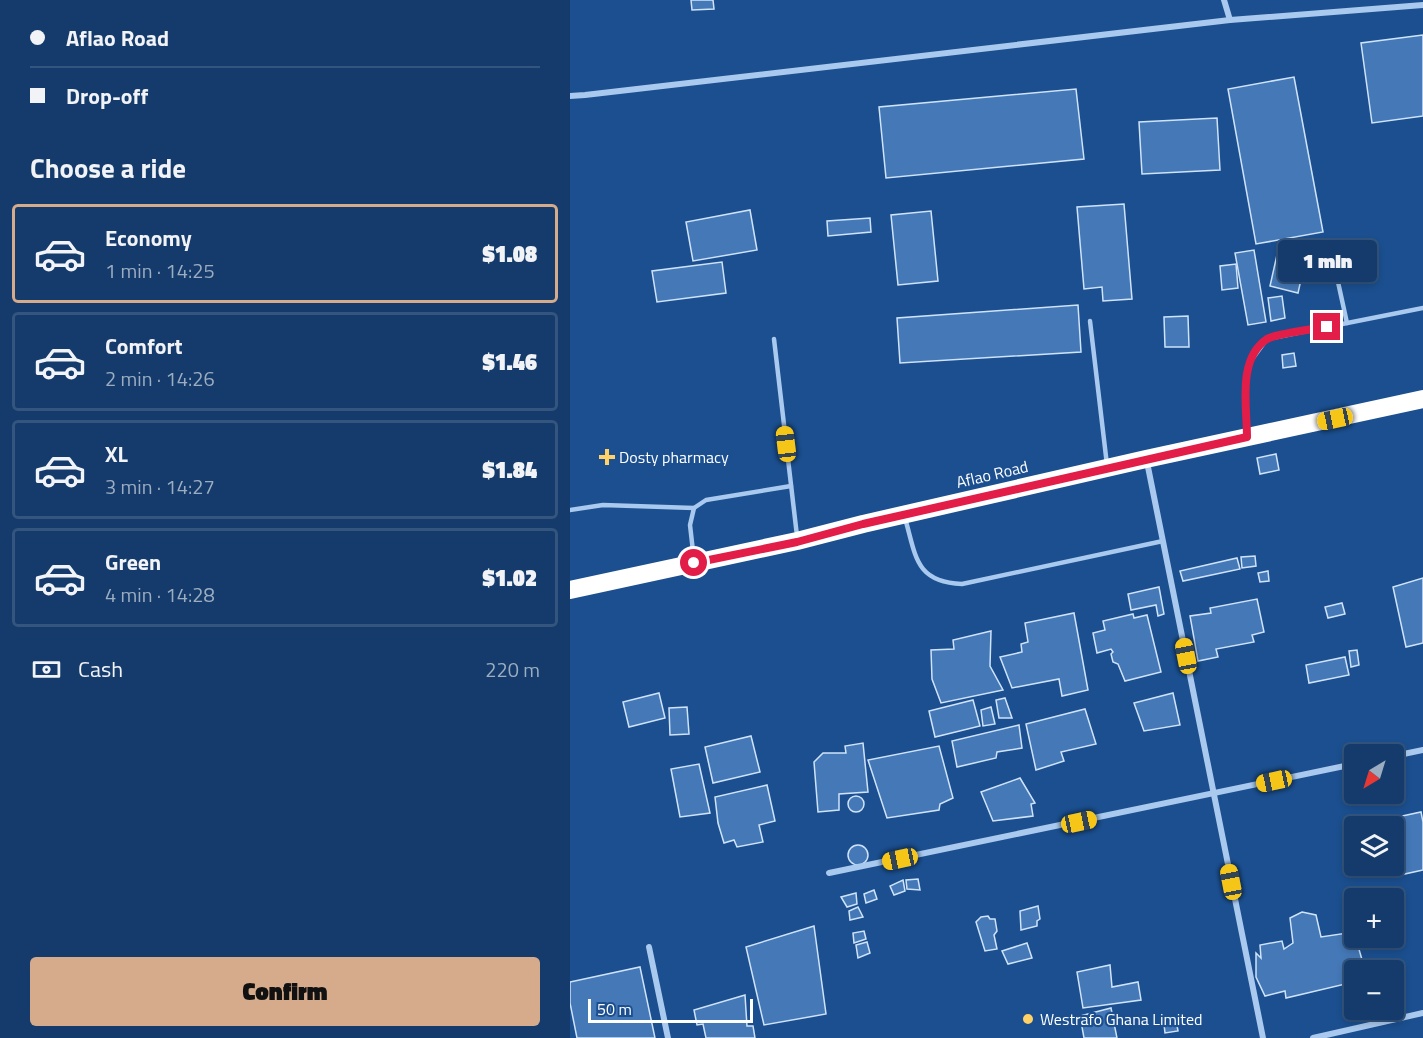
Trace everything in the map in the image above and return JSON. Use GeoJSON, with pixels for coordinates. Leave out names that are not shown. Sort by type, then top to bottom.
{"type":"FeatureCollection","features":[{"type":"Feature","properties":{"kind":"highway","name":"Aflao Road"},"geometry":{"type":"LineString","coordinates":[[570,590],[797,542],[904,514],[1423,399]]}},
{"type":"Feature","properties":{"kind":"street"},"geometry":{"type":"LineString","coordinates":[[1224,0],[1230,20]]}},
{"type":"Feature","properties":{"kind":"street"},"geometry":{"type":"LineString","coordinates":[[570,96],[1230,20],[1423,5]]}},
{"type":"Feature","properties":{"kind":"street"},"geometry":{"type":"LineString","coordinates":[[1146,459],[1263,1038]]}},
{"type":"Feature","properties":{"kind":"street"},"geometry":{"type":"LineString","coordinates":[[1404,754],[1423,750]]}},
{"type":"Feature","properties":{"kind":"street"},"geometry":{"type":"LineString","coordinates":[[829,873],[1344,766]]}},
{"type":"Feature","properties":{"kind":"street"},"geometry":{"type":"LineString","coordinates":[[649,947],[668,1038]]}},
{"type":"Feature","properties":{"kind":"street"},"geometry":{"type":"LineString","coordinates":[[1313,1038],[1423,1014]]}},
{"type":"Feature","properties":{"kind":"lane"},"geometry":{"type":"LineString","coordinates":[[1329,241],[1347,323]]}},
{"type":"Feature","properties":{"kind":"lane"},"geometry":{"type":"LineString","coordinates":[[1247,437],[1246,376],[1257,350],[1268,339],[1423,308]]}},
{"type":"Feature","properties":{"kind":"lane"},"geometry":{"type":"LineString","coordinates":[[1090,321],[1107,468]]}},
{"type":"Feature","properties":{"kind":"lane"},"geometry":{"type":"LineString","coordinates":[[774,339],[797,542]]}},
{"type":"Feature","properties":{"kind":"lane"},"geometry":{"type":"LineString","coordinates":[[570,510],[603,505],[694,508],[706,500],[791,486]]}},
{"type":"Feature","properties":{"kind":"lane"},"geometry":{"type":"LineString","coordinates":[[694,508],[690,525],[694,563]]}},
{"type":"Feature","properties":{"kind":"lane"},"geometry":{"type":"LineString","coordinates":[[904,514],[917,560],[932,578],[946,583],[962,584],[1163,541]]}},
{"type":"Feature","properties":{"kind":"building"},"geometry":{"type":"Polygon","coordinates":[[[691,0],[713,0],[714,9],[692,10],[691,0]]]}},
{"type":"Feature","properties":{"kind":"building"},"geometry":{"type":"Polygon","coordinates":[[[1423,35],[1423,116],[1372,123],[1361,43],[1423,35]]]}},
{"type":"Feature","properties":{"kind":"building"},"geometry":{"type":"Polygon","coordinates":[[[1294,77],[1323,232],[1256,244],[1228,89],[1294,77]]]}},
{"type":"Feature","properties":{"kind":"building"},"geometry":{"type":"Polygon","coordinates":[[[1076,89],[1084,159],[886,178],[879,107],[1076,89]]]}},
{"type":"Feature","properties":{"kind":"building"},"geometry":{"type":"Polygon","coordinates":[[[1217,118],[1220,170],[1142,174],[1139,122],[1217,118]]]}},
{"type":"Feature","properties":{"kind":"building"},"geometry":{"type":"Polygon","coordinates":[[[1124,204],[1132,299],[1103,301],[1102,287],[1084,289],[1077,207],[1124,204]]]}},
{"type":"Feature","properties":{"kind":"building"},"geometry":{"type":"Polygon","coordinates":[[[750,210],[757,250],[693,261],[686,222],[750,210]]]}},
{"type":"Feature","properties":{"kind":"building"},"geometry":{"type":"Polygon","coordinates":[[[931,211],[938,281],[898,285],[891,215],[931,211]]]}},
{"type":"Feature","properties":{"kind":"building"},"geometry":{"type":"Polygon","coordinates":[[[870,218],[871,232],[828,236],[827,221],[870,218]]]}},
{"type":"Feature","properties":{"kind":"building"},"geometry":{"type":"Polygon","coordinates":[[[1279,246],[1307,253],[1298,293],[1270,286],[1279,246]]]}},
{"type":"Feature","properties":{"kind":"building"},"geometry":{"type":"Polygon","coordinates":[[[1254,250],[1266,322],[1248,325],[1235,253],[1254,250]]]}},
{"type":"Feature","properties":{"kind":"building"},"geometry":{"type":"Polygon","coordinates":[[[722,262],[726,293],[657,302],[652,271],[722,262]]]}},
{"type":"Feature","properties":{"kind":"building"},"geometry":{"type":"Polygon","coordinates":[[[1236,264],[1238,288],[1222,290],[1220,266],[1236,264]]]}},
{"type":"Feature","properties":{"kind":"building"},"geometry":{"type":"Polygon","coordinates":[[[1282,296],[1285,318],[1271,321],[1268,298],[1282,296]]]}},
{"type":"Feature","properties":{"kind":"building"},"geometry":{"type":"Polygon","coordinates":[[[1078,305],[1081,352],[900,363],[897,318],[1078,305]]]}},
{"type":"Feature","properties":{"kind":"building"},"geometry":{"type":"Polygon","coordinates":[[[1188,316],[1189,347],[1165,347],[1164,317],[1188,316]]]}},
{"type":"Feature","properties":{"kind":"building"},"geometry":{"type":"Polygon","coordinates":[[[1294,353],[1296,366],[1283,368],[1282,355],[1294,353]]]}},
{"type":"Feature","properties":{"kind":"building"},"geometry":{"type":"Polygon","coordinates":[[[1276,454],[1279,470],[1260,474],[1257,458],[1276,454]]]}},
{"type":"Feature","properties":{"kind":"building"},"geometry":{"type":"Polygon","coordinates":[[[1255,556],[1256,566],[1242,568],[1241,557],[1255,556]]]}},
{"type":"Feature","properties":{"kind":"building"},"geometry":{"type":"Polygon","coordinates":[[[1237,558],[1240,569],[1183,581],[1180,571],[1237,558]]]}},
{"type":"Feature","properties":{"kind":"building"},"geometry":{"type":"Polygon","coordinates":[[[1268,571],[1269,581],[1260,582],[1258,573],[1268,571]]]}},
{"type":"Feature","properties":{"kind":"building"},"geometry":{"type":"Polygon","coordinates":[[[1423,578],[1423,643],[1406,647],[1393,587],[1423,578]]]}},
{"type":"Feature","properties":{"kind":"building"},"geometry":{"type":"Polygon","coordinates":[[[1159,587],[1164,614],[1158,616],[1156,605],[1131,610],[1128,594],[1159,587]]]}},
{"type":"Feature","properties":{"kind":"building"},"geometry":{"type":"Polygon","coordinates":[[[1257,599],[1264,632],[1252,635],[1254,642],[1216,649],[1218,657],[1198,661],[1190,616],[1211,613],[1210,608],[1257,599]]]}},
{"type":"Feature","properties":{"kind":"building"},"geometry":{"type":"Polygon","coordinates":[[[1342,603],[1345,614],[1328,618],[1325,607],[1342,603]]]}},
{"type":"Feature","properties":{"kind":"building"},"geometry":{"type":"Polygon","coordinates":[[[1074,613],[1088,690],[1062,696],[1059,679],[1012,688],[1000,657],[1022,652],[1021,644],[1028,642],[1025,623],[1074,613]]]}},
{"type":"Feature","properties":{"kind":"building"},"geometry":{"type":"Polygon","coordinates":[[[1133,614],[1134,618],[1147,615],[1161,672],[1125,681],[1118,664],[1113,662],[1111,649],[1097,653],[1093,633],[1105,630],[1103,621],[1133,614]]]}},
{"type":"Feature","properties":{"kind":"building"},"geometry":{"type":"Polygon","coordinates":[[[991,631],[990,666],[1003,690],[941,703],[932,679],[931,650],[954,649],[953,640],[991,631]]]}},
{"type":"Feature","properties":{"kind":"building"},"geometry":{"type":"Polygon","coordinates":[[[1357,650],[1359,665],[1351,667],[1349,651],[1357,650]]]}},
{"type":"Feature","properties":{"kind":"building"},"geometry":{"type":"Polygon","coordinates":[[[1345,657],[1349,675],[1309,683],[1306,665],[1345,657]]]}},
{"type":"Feature","properties":{"kind":"building"},"geometry":{"type":"Polygon","coordinates":[[[659,693],[665,718],[629,727],[623,702],[659,693]]]}},
{"type":"Feature","properties":{"kind":"building"},"geometry":{"type":"Polygon","coordinates":[[[1173,693],[1180,725],[1144,731],[1134,703],[1173,693]]]}},
{"type":"Feature","properties":{"kind":"building"},"geometry":{"type":"Polygon","coordinates":[[[1005,698],[1012,718],[999,718],[996,700],[1005,698]]]}},
{"type":"Feature","properties":{"kind":"building"},"geometry":{"type":"Polygon","coordinates":[[[973,700],[980,726],[935,737],[929,711],[973,700]]]}},
{"type":"Feature","properties":{"kind":"building"},"geometry":{"type":"Polygon","coordinates":[[[687,707],[689,734],[670,735],[669,708],[687,707]]]}},
{"type":"Feature","properties":{"kind":"building"},"geometry":{"type":"Polygon","coordinates":[[[991,707],[995,724],[983,726],[981,710],[991,707]]]}},
{"type":"Feature","properties":{"kind":"building"},"geometry":{"type":"Polygon","coordinates":[[[1085,709],[1096,744],[1061,752],[1064,761],[1036,770],[1026,724],[1085,709]]]}},
{"type":"Feature","properties":{"kind":"building"},"geometry":{"type":"Polygon","coordinates":[[[1019,725],[1022,748],[997,752],[996,758],[957,767],[952,741],[1019,725]]]}},
{"type":"Feature","properties":{"kind":"building"},"geometry":{"type":"Polygon","coordinates":[[[751,736],[760,772],[713,783],[705,747],[751,736]]]}},
{"type":"Feature","properties":{"kind":"building"},"geometry":{"type":"Polygon","coordinates":[[[863,743],[868,792],[839,794],[839,810],[818,812],[814,762],[823,753],[846,753],[845,746],[863,743]]]}},
{"type":"Feature","properties":{"kind":"building"},"geometry":{"type":"Polygon","coordinates":[[[939,746],[953,798],[940,804],[939,810],[887,818],[868,760],[939,746]]]}},
{"type":"Feature","properties":{"kind":"building"},"geometry":{"type":"Polygon","coordinates":[[[699,764],[710,813],[680,817],[671,769],[699,764]]]}},
{"type":"Feature","properties":{"kind":"building"},"geometry":{"type":"Polygon","coordinates":[[[1020,778],[1035,803],[1031,804],[1033,816],[993,821],[981,792],[1020,778]]]}},
{"type":"Feature","properties":{"kind":"building"},"geometry":{"type":"Polygon","coordinates":[[[767,785],[775,821],[759,825],[763,842],[737,847],[734,840],[724,843],[718,823],[715,797],[767,785]]]}},
{"type":"Feature","properties":{"kind":"building"},"geometry":{"type":"Polygon","coordinates":[[[856,796],[862,798],[864,804],[862,810],[856,812],[850,810],[848,804],[850,798],[856,796]]]}},
{"type":"Feature","properties":{"kind":"building"},"geometry":{"type":"Polygon","coordinates":[[[1421,812],[1423,822],[1423,870],[1404,874],[1404,816],[1402,816],[1421,812]]]}},
{"type":"Feature","properties":{"kind":"building"},"geometry":{"type":"Polygon","coordinates":[[[858,845],[865,848],[868,855],[865,862],[858,865],[851,862],[848,855],[851,848],[858,845]]]}},
{"type":"Feature","properties":{"kind":"building"},"geometry":{"type":"Polygon","coordinates":[[[918,879],[920,890],[907,889],[906,880],[918,879]]]}},
{"type":"Feature","properties":{"kind":"building"},"geometry":{"type":"Polygon","coordinates":[[[903,880],[905,891],[894,895],[890,886],[903,880]]]}},
{"type":"Feature","properties":{"kind":"building"},"geometry":{"type":"Polygon","coordinates":[[[874,890],[877,899],[866,903],[864,894],[874,890]]]}},
{"type":"Feature","properties":{"kind":"building"},"geometry":{"type":"Polygon","coordinates":[[[856,893],[857,904],[847,907],[841,897],[856,893]]]}},
{"type":"Feature","properties":{"kind":"building"},"geometry":{"type":"Polygon","coordinates":[[[1038,906],[1040,919],[1037,921],[1037,926],[1021,930],[1020,911],[1038,906]]]}},
{"type":"Feature","properties":{"kind":"building"},"geometry":{"type":"Polygon","coordinates":[[[858,907],[863,917],[850,920],[849,911],[858,907]]]}},
{"type":"Feature","properties":{"kind":"building"},"geometry":{"type":"Polygon","coordinates":[[[1302,912],[1316,915],[1321,937],[1344,934],[1344,948],[1359,948],[1362,960],[1344,960],[1344,984],[1286,998],[1285,991],[1265,996],[1256,977],[1256,953],[1261,958],[1260,945],[1282,941],[1284,949],[1293,943],[1290,918],[1302,912]]]}},
{"type":"Feature","properties":{"kind":"building"},"geometry":{"type":"Polygon","coordinates":[[[988,916],[990,919],[995,919],[997,931],[994,935],[997,949],[985,951],[976,922],[981,917],[988,916]]]}},
{"type":"Feature","properties":{"kind":"building"},"geometry":{"type":"Polygon","coordinates":[[[814,926],[826,1014],[764,1025],[746,947],[814,926]]]}},
{"type":"Feature","properties":{"kind":"building"},"geometry":{"type":"Polygon","coordinates":[[[864,931],[866,939],[854,943],[853,933],[864,931]]]}},
{"type":"Feature","properties":{"kind":"building"},"geometry":{"type":"Polygon","coordinates":[[[867,942],[870,953],[858,958],[856,945],[867,942]]]}},
{"type":"Feature","properties":{"kind":"building"},"geometry":{"type":"Polygon","coordinates":[[[1027,943],[1032,958],[1008,964],[1002,951],[1027,943]]]}},
{"type":"Feature","properties":{"kind":"building"},"geometry":{"type":"Polygon","coordinates":[[[1110,965],[1112,987],[1138,982],[1141,1000],[1083,1008],[1077,972],[1110,965]]]}},
{"type":"Feature","properties":{"kind":"building"},"geometry":{"type":"Polygon","coordinates":[[[640,967],[655,1038],[577,1038],[570,1003],[570,982],[640,967]]]}},
{"type":"Feature","properties":{"kind":"building"},"geometry":{"type":"Polygon","coordinates":[[[745,995],[747,1026],[753,1026],[755,1038],[706,1038],[703,1024],[697,1025],[694,1010],[745,995]]]}},
{"type":"Feature","properties":{"kind":"building"},"geometry":{"type":"Polygon","coordinates":[[[1111,1008],[1117,1038],[1084,1038],[1080,1016],[1111,1008]]]}},
{"type":"Feature","properties":{"kind":"building"},"geometry":{"type":"Polygon","coordinates":[[[1176,1020],[1178,1031],[1165,1033],[1164,1024],[1176,1020]]]}},
{"type":"Feature","properties":{"kind":"place","name":"Dosty pharmacy"},"geometry":{"type":"Point","coordinates":[607,457]}},
{"type":"Feature","properties":{"kind":"place","name":"Westrafo Ghana Limited"},"geometry":{"type":"Point","coordinates":[1028,1019]}},
{"type":"Feature","properties":{"kind":"route"},"geometry":{"type":"LineString","coordinates":[[694,563],[797,542],[863,524],[1247,437],[1246,376],[1257,350],[1268,339],[1327,327]]}}]}
